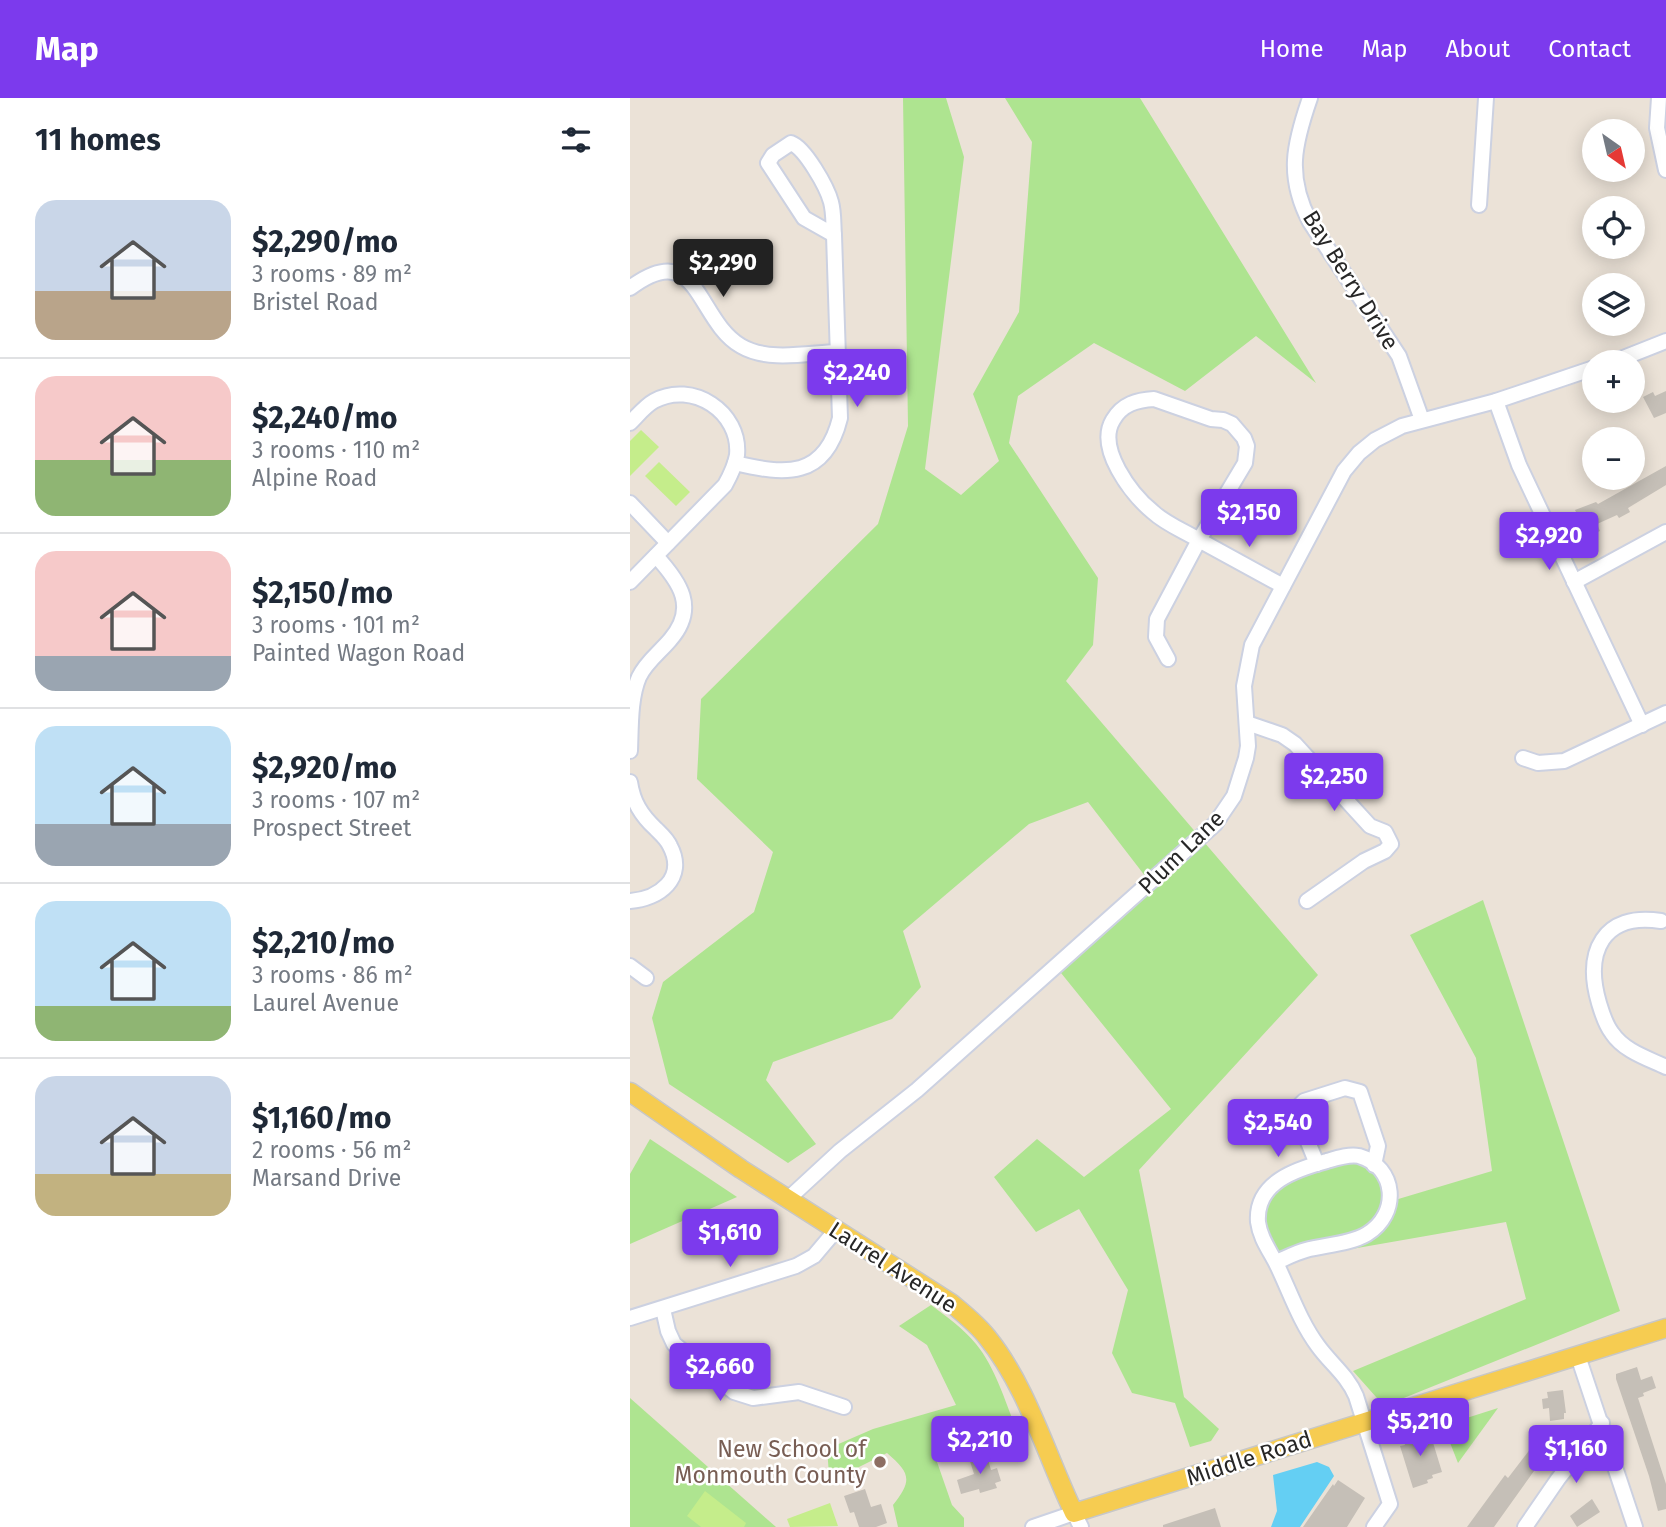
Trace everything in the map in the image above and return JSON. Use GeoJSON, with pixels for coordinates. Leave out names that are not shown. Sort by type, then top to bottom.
{"type":"FeatureCollection","features":[{"type":"Feature","properties":{"kind":"main road","name":"Laurel Avenue"},"geometry":{"type":"LineString","coordinates":[[630,1092],[788,1199],[951,1303],[986,1336],[1012,1376],[1078,1520]]}},
{"type":"Feature","properties":{"kind":"main road","name":"Middle Road"},"geometry":{"type":"LineString","coordinates":[[1078,1520],[1365,1421],[1666,1328]]}},
{"type":"Feature","properties":{"kind":"street","name":"Bay Berry Drive"},"geometry":{"type":"LineString","coordinates":[[1310,98],[1294,152],[1300,201],[1310,222],[1399,356],[1422,420]]}},
{"type":"Feature","properties":{"kind":"street"},"geometry":{"type":"LineString","coordinates":[[1479,205],[1486,98]]}},
{"type":"Feature","properties":{"kind":"street"},"geometry":{"type":"LineString","coordinates":[[1658,98],[1659,148],[1666,170]]}},
{"type":"Feature","properties":{"kind":"street"},"geometry":{"type":"LineString","coordinates":[[735,463],[776,472],[808,464],[826,449],[836,435],[840,418],[834,235],[832,205],[828,192],[800,149],[791,143],[773,155],[768,163],[804,218],[834,235]]}},
{"type":"Feature","properties":{"kind":"street"},"geometry":{"type":"LineString","coordinates":[[630,288],[651,274],[661,271],[678,273],[695,286],[722,330],[746,348],[769,355],[837,352]]}},
{"type":"Feature","properties":{"kind":"street"},"geometry":{"type":"LineString","coordinates":[[1643,350],[1666,341]]}},
{"type":"Feature","properties":{"kind":"street","name":"Plum Lane"},"geometry":{"type":"LineString","coordinates":[[788,1199],[840,1151],[916,1090],[1208,832],[1227,807],[1240,780],[1248,746],[1244,686],[1249,656],[1257,632],[1344,471],[1359,453],[1402,426],[1496,401],[1582,372]]}},
{"type":"Feature","properties":{"kind":"street"},"geometry":{"type":"LineString","coordinates":[[630,423],[645,407],[660,398],[679,394],[698,397],[715,406],[731,426],[736,447],[735,463],[725,485],[630,582]]}},
{"type":"Feature","properties":{"kind":"street"},"geometry":{"type":"LineString","coordinates":[[1168,659],[1156,637],[1157,619],[1199,540],[1245,463],[1247,446],[1232,424],[1223,420],[1198,415],[1154,399],[1126,405],[1109,427],[1108,450],[1139,498],[1151,511],[1199,540],[1283,586]]}},
{"type":"Feature","properties":{"kind":"street"},"geometry":{"type":"LineString","coordinates":[[1496,401],[1519,465],[1642,725]]}},
{"type":"Feature","properties":{"kind":"street"},"geometry":{"type":"LineString","coordinates":[[630,503],[668,542]]}},
{"type":"Feature","properties":{"kind":"street"},"geometry":{"type":"LineString","coordinates":[[1574,582],[1597,567],[1666,532]]}},
{"type":"Feature","properties":{"kind":"street"},"geometry":{"type":"LineString","coordinates":[[630,751],[634,688],[643,669],[678,630],[684,606],[678,582],[656,556]]}},
{"type":"Feature","properties":{"kind":"street"},"geometry":{"type":"LineString","coordinates":[[1523,758],[1538,763],[1564,761],[1666,713]]}},
{"type":"Feature","properties":{"kind":"street"},"geometry":{"type":"LineString","coordinates":[[1247,723],[1282,735],[1295,744],[1370,827],[1385,832],[1391,844],[1385,851],[1364,861],[1307,901]]}},
{"type":"Feature","properties":{"kind":"street"},"geometry":{"type":"LineString","coordinates":[[630,782],[638,810],[671,846],[674,868],[667,886],[660,893],[650,898],[630,901]]}},
{"type":"Feature","properties":{"kind":"street"},"geometry":{"type":"LineString","coordinates":[[1661,921],[1629,920],[1616,926],[1602,941],[1593,962],[1592,974],[1602,1013],[1612,1034],[1632,1051],[1666,1068]]}},
{"type":"Feature","properties":{"kind":"street"},"geometry":{"type":"LineString","coordinates":[[630,966],[646,978]]}},
{"type":"Feature","properties":{"kind":"street"},"geometry":{"type":"LineString","coordinates":[[1317,1164],[1295,1110],[1304,1101],[1345,1088],[1360,1093],[1378,1146],[1374,1164]]}},
{"type":"Feature","properties":{"kind":"street"},"geometry":{"type":"LineString","coordinates":[[1276,1262],[1306,1250],[1366,1235],[1383,1222],[1391,1194],[1386,1178],[1374,1164],[1356,1156],[1344,1156],[1287,1174],[1265,1194],[1260,1204],[1258,1224],[1262,1238],[1316,1345],[1349,1380],[1365,1421],[1390,1504],[1374,1527]]}},
{"type":"Feature","properties":{"kind":"street"},"geometry":{"type":"LineString","coordinates":[[630,1318],[808,1261],[821,1250],[836,1230]]}},
{"type":"Feature","properties":{"kind":"street"},"geometry":{"type":"LineString","coordinates":[[663,1309],[674,1344],[734,1392],[753,1398],[799,1392],[844,1407]]}},
{"type":"Feature","properties":{"kind":"street"},"geometry":{"type":"LineString","coordinates":[[1578,1356],[1635,1527]]}},
{"type":"Feature","properties":{"kind":"street"},"geometry":{"type":"LineString","coordinates":[[1525,1527],[1602,1423]]}},
{"type":"Feature","properties":{"kind":"street","name":"Middle Road"},"geometry":{"type":"LineString","coordinates":[[1033,1527],[1078,1520]]}},
{"type":"Feature","properties":{"kind":"green space"},"geometry":{"type":"Polygon","coordinates":[[[903,98],[946,98],[964,157],[925,469],[961,495],[999,461],[973,394],[1019,312],[1032,142],[1005,98],[1140,98],[1316,383],[1256,336],[1185,391],[1094,343],[1018,396],[1009,443],[1098,578],[1093,645],[1066,681],[1318,975],[1139,1170],[1184,1397],[1219,1429],[1211,1441],[1190,1447],[1175,1403],[1132,1393],[1112,1353],[1128,1290],[1079,1209],[1036,1232],[994,1177],[1037,1139],[1084,1177],[1171,1109],[1057,968],[1152,885],[1088,802],[1029,824],[903,931],[921,987],[892,1019],[773,1062],[766,1080],[816,1144],[788,1163],[669,1084],[652,1018],[663,982],[754,912],[773,852],[697,779],[701,699],[878,524],[908,426],[903,98]]]}},
{"type":"Feature","properties":{"kind":"green space"},"geometry":{"type":"Polygon","coordinates":[[[641,430],[659,447],[630,476],[630,441],[641,430]]]}},
{"type":"Feature","properties":{"kind":"green space"},"geometry":{"type":"Polygon","coordinates":[[[659,462],[690,492],[676,506],[645,476],[659,462]]]}},
{"type":"Feature","properties":{"kind":"green space"},"geometry":{"type":"Polygon","coordinates":[[[1483,900],[1620,1311],[1384,1406],[1353,1371],[1526,1299],[1506,1222],[1283,1261],[1261,1238],[1267,1192],[1303,1171],[1361,1158],[1395,1200],[1492,1171],[1476,1058],[1410,935],[1483,900]]]}},
{"type":"Feature","properties":{"kind":"green space"},"geometry":{"type":"Polygon","coordinates":[[[650,1139],[737,1197],[630,1244],[630,1174],[650,1139]]]}},
{"type":"Feature","properties":{"kind":"green space"},"geometry":{"type":"Polygon","coordinates":[[[931,1305],[966,1333],[983,1353],[999,1384],[1016,1428],[973,1440],[936,1459],[952,1505],[964,1518],[964,1527],[898,1527],[893,1505],[906,1483],[900,1466],[887,1453],[855,1469],[829,1474],[827,1449],[873,1429],[956,1405],[927,1345],[899,1326],[931,1305]]]}},
{"type":"Feature","properties":{"kind":"green space"},"geometry":{"type":"Polygon","coordinates":[[[630,1398],[776,1527],[630,1527],[630,1398]]]}},
{"type":"Feature","properties":{"kind":"green space"},"geometry":{"type":"Polygon","coordinates":[[[1498,1408],[1458,1463],[1445,1430],[1451,1423],[1498,1408]]]}},
{"type":"Feature","properties":{"kind":"green space"},"geometry":{"type":"Polygon","coordinates":[[[705,1491],[746,1523],[744,1527],[701,1527],[687,1516],[705,1491]]]}},
{"type":"Feature","properties":{"kind":"green space"},"geometry":{"type":"Polygon","coordinates":[[[830,1503],[838,1526],[790,1527],[787,1519],[830,1503]]]}},
{"type":"Feature","properties":{"kind":"water"},"geometry":{"type":"Polygon","coordinates":[[[1317,1462],[1329,1467],[1334,1476],[1300,1527],[1271,1527],[1277,1511],[1273,1475],[1317,1462]]]}},
{"type":"Feature","properties":{"kind":"building"},"geometry":{"type":"Polygon","coordinates":[[[1666,391],[1666,413],[1654,418],[1645,396],[1653,392],[1655,396],[1666,391]]]}},
{"type":"Feature","properties":{"kind":"building"},"geometry":{"type":"Polygon","coordinates":[[[1666,466],[1666,485],[1628,508],[1630,512],[1597,524],[1600,531],[1588,536],[1575,510],[1596,502],[1598,504],[1623,490],[1645,490],[1645,478],[1666,466]]]}},
{"type":"Feature","properties":{"kind":"building"},"geometry":{"type":"Polygon","coordinates":[[[1637,1367],[1641,1380],[1652,1376],[1656,1388],[1638,1398],[1666,1484],[1666,1509],[1658,1511],[1616,1379],[1616,1374],[1637,1367]]]}},
{"type":"Feature","properties":{"kind":"building"},"geometry":{"type":"Polygon","coordinates":[[[1563,1390],[1566,1413],[1564,1419],[1550,1421],[1549,1408],[1543,1409],[1542,1399],[1548,1398],[1547,1392],[1563,1390]]]}},
{"type":"Feature","properties":{"kind":"building"},"geometry":{"type":"Polygon","coordinates":[[[1420,1429],[1421,1434],[1427,1432],[1431,1436],[1442,1472],[1432,1475],[1433,1478],[1427,1480],[1428,1483],[1413,1488],[1400,1446],[1405,1445],[1403,1439],[1410,1437],[1409,1433],[1420,1429]]]}},
{"type":"Feature","properties":{"kind":"building"},"geometry":{"type":"Polygon","coordinates":[[[1531,1448],[1544,1457],[1494,1527],[1467,1527],[1505,1475],[1508,1478],[1531,1448]]]}},
{"type":"Feature","properties":{"kind":"building"},"geometry":{"type":"Polygon","coordinates":[[[986,1453],[991,1470],[997,1468],[1001,1481],[995,1483],[997,1488],[980,1493],[979,1489],[961,1494],[957,1480],[974,1474],[969,1458],[986,1453]]]}},
{"type":"Feature","properties":{"kind":"building"},"geometry":{"type":"Polygon","coordinates":[[[1338,1480],[1365,1498],[1347,1527],[1303,1527],[1333,1484],[1334,1486],[1338,1480]]]}},
{"type":"Feature","properties":{"kind":"building"},"geometry":{"type":"Polygon","coordinates":[[[865,1489],[871,1507],[881,1504],[887,1523],[876,1527],[859,1527],[844,1496],[865,1489]]]}},
{"type":"Feature","properties":{"kind":"building"},"geometry":{"type":"Polygon","coordinates":[[[1592,1499],[1600,1512],[1577,1527],[1570,1516],[1592,1499]]]}},
{"type":"Feature","properties":{"kind":"building"},"geometry":{"type":"Polygon","coordinates":[[[1215,1508],[1221,1527],[1163,1527],[1163,1525],[1215,1508]]]}},
{"type":"Feature","properties":{"kind":"place","name":"New School of Monmouth County"},"geometry":{"type":"Point","coordinates":[880,1462]}}]}
